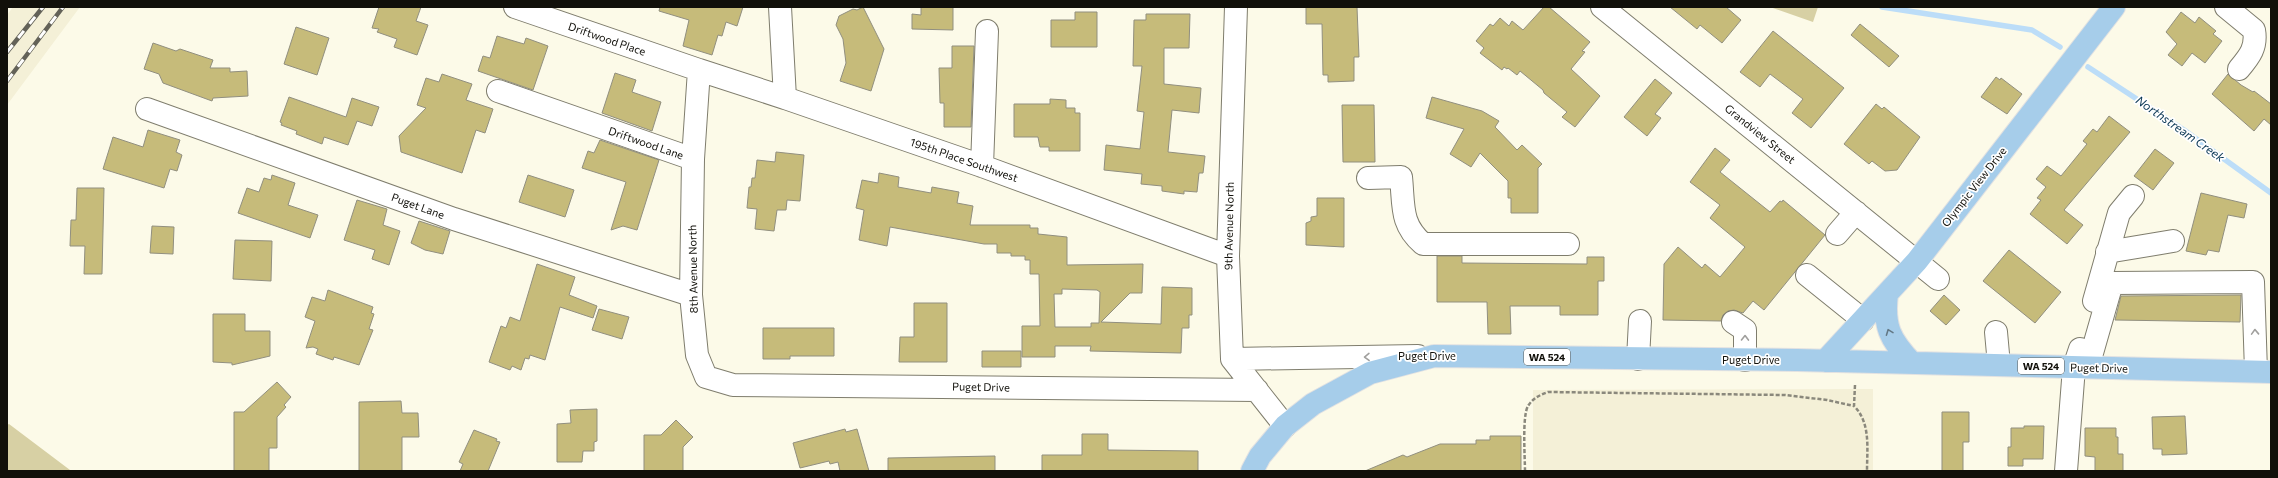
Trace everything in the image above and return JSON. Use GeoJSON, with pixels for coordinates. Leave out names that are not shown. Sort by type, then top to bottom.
{"type":"FeatureCollection","features":[{"type":"Feature","properties":{"kind":"main road","name":"Olympic View Drive"},"geometry":{"type":"LineString","coordinates":[[1826,361],[1917,261],[2114,7]]}},
{"type":"Feature","properties":{"kind":"main road"},"geometry":{"type":"LineString","coordinates":[[1887,294],[1886,322],[1890,336],[1897,347],[1912,363]]}},
{"type":"Feature","properties":{"kind":"main road","name":"Puget Drive"},"geometry":{"type":"LineString","coordinates":[[1434,356],[1826,361],[2263,372]]}},
{"type":"Feature","properties":{"kind":"main road","name":"WA 524"},"geometry":{"type":"LineString","coordinates":[[1252,471],[1260,456],[1285,426],[1313,404],[1370,373],[1434,356]]}},
{"type":"Feature","properties":{"kind":"street","name":"Driftwood Place"},"geometry":{"type":"LineString","coordinates":[[515,7],[699,70]]}},
{"type":"Feature","properties":{"kind":"street"},"geometry":{"type":"LineString","coordinates":[[699,70],[784,98],[780,7]]}},
{"type":"Feature","properties":{"kind":"street","name":"9th Avenue North"},"geometry":{"type":"LineString","coordinates":[[1232,359],[1228,256],[1236,7]]}},
{"type":"Feature","properties":{"kind":"street","name":"Grandview Street"},"geometry":{"type":"LineString","coordinates":[[1602,7],[1938,279]]}},
{"type":"Feature","properties":{"kind":"street"},"geometry":{"type":"LineString","coordinates":[[2226,7],[2254,30],[2256,39],[2253,51],[2239,69]]}},
{"type":"Feature","properties":{"kind":"street"},"geometry":{"type":"LineString","coordinates":[[982,166],[987,31]]}},
{"type":"Feature","properties":{"kind":"street","name":"Driftwood Lane"},"geometry":{"type":"LineString","coordinates":[[498,91],[693,159],[699,70]]}},
{"type":"Feature","properties":{"kind":"street","name":"195th Place Southwest"},"geometry":{"type":"LineString","coordinates":[[784,98],[982,166],[1228,256]]}},
{"type":"Feature","properties":{"kind":"street","name":"Puget Lane"},"geometry":{"type":"LineString","coordinates":[[147,110],[454,219],[691,295]]}},
{"type":"Feature","properties":{"kind":"street","name":"8th Avenue North"},"geometry":{"type":"LineString","coordinates":[[693,159],[691,295],[696,355],[706,377]]}},
{"type":"Feature","properties":{"kind":"street"},"geometry":{"type":"LineString","coordinates":[[1368,178],[1401,177],[1405,220],[1412,234],[1423,244],[1568,244]]}},
{"type":"Feature","properties":{"kind":"street"},"geometry":{"type":"LineString","coordinates":[[2066,471],[2081,367],[2107,252],[2119,213],[2133,196]]}},
{"type":"Feature","properties":{"kind":"street"},"geometry":{"type":"LineString","coordinates":[[1837,234],[1856,212]]}},
{"type":"Feature","properties":{"kind":"street"},"geometry":{"type":"LineString","coordinates":[[2107,252],[2173,241]]}},
{"type":"Feature","properties":{"kind":"street"},"geometry":{"type":"LineString","coordinates":[[1807,275],[1863,320]]}},
{"type":"Feature","properties":{"kind":"street"},"geometry":{"type":"LineString","coordinates":[[2081,367],[2112,283],[2253,282],[2263,372]]}},
{"type":"Feature","properties":{"kind":"street"},"geometry":{"type":"LineString","coordinates":[[1638,359],[1640,321]]}},
{"type":"Feature","properties":{"kind":"street"},"geometry":{"type":"LineString","coordinates":[[1733,322],[1745,330],[1745,360]]}},
{"type":"Feature","properties":{"kind":"street"},"geometry":{"type":"LineString","coordinates":[[1996,332],[1999,365]]}},
{"type":"Feature","properties":{"kind":"street","name":"Puget Drive"},"geometry":{"type":"LineString","coordinates":[[1232,359],[1434,356]]}},
{"type":"Feature","properties":{"kind":"street"},"geometry":{"type":"LineString","coordinates":[[1232,359],[1285,426]]}},
{"type":"Feature","properties":{"kind":"street","name":"Puget Drive"},"geometry":{"type":"LineString","coordinates":[[706,377],[733,385],[1257,390]]}},
{"type":"Feature","properties":{"kind":"path"},"geometry":{"type":"LineString","coordinates":[[1854,406],[1855,385]]}},
{"type":"Feature","properties":{"kind":"path"},"geometry":{"type":"LineString","coordinates":[[1525,471],[1524,431],[1527,407],[1536,397],[1548,392],[1785,395],[1827,400],[1854,406],[1860,412],[1866,425],[1867,471]]}},
{"type":"Feature","properties":{"kind":"shaded area"},"geometry":{"type":"Polygon","coordinates":[[[13,7],[80,7],[7,105],[7,15],[13,7]]]}},
{"type":"Feature","properties":{"kind":"shaded area"},"geometry":{"type":"Polygon","coordinates":[[[1770,7],[1818,7],[1813,22],[1770,7]]]}},
{"type":"Feature","properties":{"kind":"shaded area"},"geometry":{"type":"Polygon","coordinates":[[[1873,389],[1873,471],[1533,471],[1533,390],[1873,389]]]}},
{"type":"Feature","properties":{"kind":"shaded area"},"geometry":{"type":"Polygon","coordinates":[[[9,424],[70,471],[7,471],[7,425],[9,424]]]}},
{"type":"Feature","properties":{"kind":"building"},"geometry":{"type":"Polygon","coordinates":[[[379,7],[421,7],[416,21],[428,25],[417,55],[394,47],[397,39],[377,32],[379,29],[372,28],[379,7]]]}},
{"type":"Feature","properties":{"kind":"building"},"geometry":{"type":"Polygon","coordinates":[[[660,7],[743,7],[737,26],[726,22],[722,36],[718,35],[712,55],[683,46],[689,20],[659,11],[660,7]]]}},
{"type":"Feature","properties":{"kind":"building"},"geometry":{"type":"Polygon","coordinates":[[[863,7],[884,49],[871,91],[840,81],[846,63],[843,39],[836,25],[839,16],[853,9],[857,10],[863,7]]]}},
{"type":"Feature","properties":{"kind":"building"},"geometry":{"type":"Polygon","coordinates":[[[921,7],[953,7],[953,30],[912,29],[912,14],[921,15],[921,7]]]}},
{"type":"Feature","properties":{"kind":"building"},"geometry":{"type":"Polygon","coordinates":[[[1306,7],[1357,7],[1359,57],[1354,57],[1354,81],[1328,82],[1328,75],[1323,75],[1322,24],[1306,24],[1306,7]]]}},
{"type":"Feature","properties":{"kind":"building"},"geometry":{"type":"Polygon","coordinates":[[[1544,7],[1549,7],[1590,42],[1582,51],[1585,52],[1571,69],[1600,96],[1575,127],[1562,117],[1567,112],[1544,93],[1543,90],[1520,71],[1517,75],[1508,68],[1507,69],[1504,67],[1502,70],[1480,53],[1484,48],[1476,41],[1490,24],[1493,26],[1500,18],[1509,26],[1512,21],[1523,30],[1544,7]]]}},
{"type":"Feature","properties":{"kind":"building"},"geometry":{"type":"Polygon","coordinates":[[[1670,7],[1726,7],[1741,20],[1722,43],[1700,25],[1697,29],[1670,7]]]}},
{"type":"Feature","properties":{"kind":"building"},"geometry":{"type":"Polygon","coordinates":[[[1075,12],[1097,12],[1097,47],[1051,47],[1051,20],[1075,20],[1075,12]]]}},
{"type":"Feature","properties":{"kind":"building"},"geometry":{"type":"Polygon","coordinates":[[[2181,12],[2195,23],[2199,17],[2216,31],[2213,34],[2222,41],[2205,63],[2192,53],[2182,66],[2168,55],[2177,44],[2166,32],[2181,12]]]}},
{"type":"Feature","properties":{"kind":"building"},"geometry":{"type":"Polygon","coordinates":[[[1146,14],[1190,14],[1189,48],[1164,48],[1164,84],[1201,88],[1199,113],[1172,110],[1168,152],[1205,156],[1203,173],[1199,173],[1197,192],[1184,191],[1184,194],[1162,191],[1162,186],[1141,184],[1142,174],[1104,170],[1106,145],[1140,149],[1144,112],[1137,111],[1142,66],[1133,66],[1134,20],[1146,20],[1146,14]]]}},
{"type":"Feature","properties":{"kind":"building"},"geometry":{"type":"Polygon","coordinates":[[[1860,24],[1899,56],[1889,67],[1851,35],[1860,24]]]}},
{"type":"Feature","properties":{"kind":"building"},"geometry":{"type":"Polygon","coordinates":[[[296,27],[329,38],[317,75],[284,64],[296,27]]]}},
{"type":"Feature","properties":{"kind":"building"},"geometry":{"type":"Polygon","coordinates":[[[1773,31],[1844,88],[1811,128],[1792,113],[1803,99],[1770,74],[1760,87],[1740,72],[1773,31]]]}},
{"type":"Feature","properties":{"kind":"building"},"geometry":{"type":"Polygon","coordinates":[[[497,36],[524,44],[526,38],[548,46],[533,90],[478,71],[483,56],[490,58],[497,36]]]}},
{"type":"Feature","properties":{"kind":"building"},"geometry":{"type":"Polygon","coordinates":[[[153,43],[176,51],[180,49],[213,60],[210,68],[230,68],[230,72],[247,71],[248,96],[213,98],[212,101],[163,83],[159,74],[144,69],[153,43]]]}},
{"type":"Feature","properties":{"kind":"building"},"geometry":{"type":"Polygon","coordinates":[[[952,46],[974,46],[971,127],[944,127],[944,103],[940,103],[939,68],[952,68],[952,46]]]}},
{"type":"Feature","properties":{"kind":"building"},"geometry":{"type":"Polygon","coordinates":[[[615,73],[636,80],[632,92],[661,102],[652,131],[602,113],[615,73]]]}},
{"type":"Feature","properties":{"kind":"building"},"geometry":{"type":"Polygon","coordinates":[[[442,74],[472,84],[466,100],[493,109],[485,133],[476,130],[462,173],[401,152],[399,136],[426,108],[417,105],[426,78],[439,82],[442,74]]]}},
{"type":"Feature","properties":{"kind":"building"},"geometry":{"type":"Polygon","coordinates":[[[2228,74],[2241,85],[2253,92],[2254,91],[2271,104],[2271,125],[2264,119],[2254,131],[2212,94],[2228,74]]]}},
{"type":"Feature","properties":{"kind":"building"},"geometry":{"type":"Polygon","coordinates":[[[1996,77],[2000,80],[2001,78],[2022,94],[2007,114],[1981,97],[1996,77]]]}},
{"type":"Feature","properties":{"kind":"building"},"geometry":{"type":"Polygon","coordinates":[[[1655,79],[1672,93],[1655,114],[1661,118],[1647,136],[1624,117],[1655,79]]]}},
{"type":"Feature","properties":{"kind":"building"},"geometry":{"type":"Polygon","coordinates":[[[289,97],[346,117],[352,98],[379,107],[372,126],[357,121],[348,145],[324,137],[322,144],[296,134],[297,131],[281,125],[282,123],[280,122],[289,97]]]}},
{"type":"Feature","properties":{"kind":"building"},"geometry":{"type":"Polygon","coordinates":[[[1432,97],[1482,111],[1499,121],[1495,127],[1517,150],[1522,145],[1542,164],[1538,168],[1538,213],[1511,213],[1511,198],[1508,198],[1508,181],[1480,153],[1471,167],[1450,154],[1464,129],[1426,118],[1432,97]]]}},
{"type":"Feature","properties":{"kind":"building"},"geometry":{"type":"Polygon","coordinates":[[[1050,99],[1066,100],[1066,108],[1075,108],[1075,113],[1080,113],[1080,151],[1049,151],[1049,147],[1040,147],[1038,137],[1014,137],[1014,104],[1050,104],[1050,99]]]}},
{"type":"Feature","properties":{"kind":"building"},"geometry":{"type":"Polygon","coordinates":[[[1876,104],[1882,109],[1884,107],[1920,137],[1897,170],[1885,171],[1872,161],[1869,164],[1844,144],[1876,104]]]}},
{"type":"Feature","properties":{"kind":"building"},"geometry":{"type":"Polygon","coordinates":[[[1342,105],[1374,105],[1375,162],[1343,162],[1342,105]]]}},
{"type":"Feature","properties":{"kind":"building"},"geometry":{"type":"Polygon","coordinates":[[[2109,116],[2130,132],[2064,210],[2083,225],[2067,244],[2030,214],[2041,200],[2037,198],[2046,187],[2036,179],[2047,166],[2061,176],[2087,144],[2083,141],[2093,129],[2097,132],[2109,116]]]}},
{"type":"Feature","properties":{"kind":"building"},"geometry":{"type":"Polygon","coordinates":[[[148,130],[180,140],[176,152],[182,155],[177,171],[170,169],[164,188],[103,169],[113,137],[143,147],[148,130]]]}},
{"type":"Feature","properties":{"kind":"building"},"geometry":{"type":"Polygon","coordinates":[[[600,140],[659,160],[637,230],[623,226],[611,230],[626,182],[582,168],[588,151],[594,153],[600,140]]]}},
{"type":"Feature","properties":{"kind":"building"},"geometry":{"type":"Polygon","coordinates":[[[1715,148],[1730,160],[1720,172],[1770,212],[1780,201],[1782,202],[1783,200],[1825,235],[1764,310],[1753,301],[1743,313],[1734,310],[1728,311],[1723,315],[1721,321],[1663,320],[1664,264],[1678,247],[1702,268],[1705,264],[1720,277],[1745,247],[1710,218],[1720,205],[1690,182],[1715,148]]]}},
{"type":"Feature","properties":{"kind":"building"},"geometry":{"type":"Polygon","coordinates":[[[2155,149],[2174,163],[2153,190],[2134,176],[2155,149]]]}},
{"type":"Feature","properties":{"kind":"building"},"geometry":{"type":"Polygon","coordinates":[[[776,152],[804,155],[800,201],[787,200],[786,210],[777,210],[774,231],[755,229],[757,209],[747,208],[749,187],[751,187],[752,178],[755,178],[757,160],[775,162],[776,152]]]}},
{"type":"Feature","properties":{"kind":"building"},"geometry":{"type":"Polygon","coordinates":[[[879,173],[899,177],[898,187],[931,193],[932,187],[959,192],[957,203],[973,206],[970,225],[1030,225],[1030,228],[1038,228],[1038,234],[1067,237],[1067,265],[1143,264],[1142,293],[1130,293],[1101,322],[1161,324],[1162,287],[1192,288],[1192,315],[1189,315],[1189,328],[1182,328],[1181,353],[1090,351],[1091,346],[1055,346],[1055,357],[1022,357],[1022,326],[1040,326],[1039,274],[1030,274],[1030,260],[1025,260],[1025,256],[1011,256],[1011,253],[997,253],[997,244],[984,244],[890,227],[887,246],[859,240],[864,210],[856,208],[862,180],[878,183],[879,173]],[[1062,289],[1062,294],[1054,294],[1055,327],[1091,327],[1091,323],[1099,323],[1100,292],[1097,290],[1062,289]]]}},
{"type":"Feature","properties":{"kind":"building"},"geometry":{"type":"Polygon","coordinates":[[[272,175],[295,183],[288,205],[318,215],[310,238],[238,213],[247,188],[259,192],[264,178],[271,180],[272,175]]]}},
{"type":"Feature","properties":{"kind":"building"},"geometry":{"type":"Polygon","coordinates":[[[528,175],[574,190],[565,217],[519,202],[528,175]]]}},
{"type":"Feature","properties":{"kind":"building"},"geometry":{"type":"Polygon","coordinates":[[[77,188],[104,188],[102,274],[84,274],[85,246],[70,246],[71,220],[76,220],[77,188]]]}},
{"type":"Feature","properties":{"kind":"building"},"geometry":{"type":"Polygon","coordinates":[[[2201,193],[2247,204],[2244,218],[2228,215],[2219,252],[2208,250],[2206,255],[2186,251],[2201,193]]]}},
{"type":"Feature","properties":{"kind":"building"},"geometry":{"type":"Polygon","coordinates":[[[1317,198],[1344,198],[1344,247],[1306,245],[1306,223],[1311,221],[1311,217],[1317,216],[1317,198]]]}},
{"type":"Feature","properties":{"kind":"building"},"geometry":{"type":"Polygon","coordinates":[[[357,200],[387,209],[383,225],[400,231],[389,265],[372,259],[375,250],[344,240],[357,200]]]}},
{"type":"Feature","properties":{"kind":"building"},"geometry":{"type":"Polygon","coordinates":[[[419,221],[450,231],[443,254],[425,250],[411,243],[419,221]]]}},
{"type":"Feature","properties":{"kind":"building"},"geometry":{"type":"Polygon","coordinates":[[[152,226],[174,227],[173,254],[150,253],[152,226]]]}},
{"type":"Feature","properties":{"kind":"building"},"geometry":{"type":"Polygon","coordinates":[[[235,240],[272,241],[271,281],[233,279],[235,240]]]}},
{"type":"Feature","properties":{"kind":"building"},"geometry":{"type":"Polygon","coordinates":[[[2009,250],[2061,292],[2035,323],[1983,281],[2009,250]]]}},
{"type":"Feature","properties":{"kind":"building"},"geometry":{"type":"Polygon","coordinates":[[[1437,256],[1462,256],[1462,263],[1587,264],[1587,257],[1604,257],[1604,281],[1598,281],[1598,315],[1560,315],[1560,306],[1510,306],[1511,334],[1488,334],[1487,302],[1437,302],[1437,256]]]}},
{"type":"Feature","properties":{"kind":"building"},"geometry":{"type":"Polygon","coordinates":[[[537,264],[575,277],[569,295],[597,306],[593,318],[560,307],[545,360],[530,355],[529,359],[525,358],[521,370],[512,366],[510,370],[489,362],[501,326],[506,328],[510,317],[520,321],[537,264]]]}},
{"type":"Feature","properties":{"kind":"building"},"geometry":{"type":"Polygon","coordinates":[[[328,290],[373,307],[371,313],[374,314],[369,329],[373,330],[359,365],[334,357],[333,360],[316,354],[318,349],[313,347],[306,348],[315,321],[305,317],[312,297],[325,301],[328,290]]]}},
{"type":"Feature","properties":{"kind":"building"},"geometry":{"type":"Polygon","coordinates":[[[1944,295],[1960,310],[1946,325],[1930,311],[1944,295]]]}},
{"type":"Feature","properties":{"kind":"building"},"geometry":{"type":"Polygon","coordinates":[[[2241,295],[2240,322],[2115,320],[2121,296],[2241,295]]]}},
{"type":"Feature","properties":{"kind":"building"},"geometry":{"type":"Polygon","coordinates":[[[914,303],[947,303],[947,362],[899,362],[900,337],[914,337],[914,303]]]}},
{"type":"Feature","properties":{"kind":"building"},"geometry":{"type":"Polygon","coordinates":[[[599,309],[629,317],[622,339],[592,330],[599,309]]]}},
{"type":"Feature","properties":{"kind":"building"},"geometry":{"type":"Polygon","coordinates":[[[213,314],[245,314],[245,331],[270,331],[270,356],[232,365],[232,363],[213,362],[213,314]]]}},
{"type":"Feature","properties":{"kind":"building"},"geometry":{"type":"Polygon","coordinates":[[[763,328],[834,328],[834,356],[790,356],[790,359],[763,359],[763,328]]]}},
{"type":"Feature","properties":{"kind":"building"},"geometry":{"type":"Polygon","coordinates":[[[982,351],[1021,351],[1021,367],[982,367],[982,351]]]}},
{"type":"Feature","properties":{"kind":"building"},"geometry":{"type":"Polygon","coordinates":[[[277,382],[291,397],[284,405],[286,407],[277,417],[277,448],[269,448],[269,471],[234,471],[234,412],[244,412],[277,382]]]}},
{"type":"Feature","properties":{"kind":"building"},"geometry":{"type":"Polygon","coordinates":[[[401,401],[402,413],[418,413],[419,437],[402,437],[402,471],[359,471],[359,402],[401,401]]]}},
{"type":"Feature","properties":{"kind":"building"},"geometry":{"type":"Polygon","coordinates":[[[597,409],[597,441],[594,442],[594,451],[583,451],[582,462],[557,462],[557,424],[571,423],[570,410],[597,409]]]}},
{"type":"Feature","properties":{"kind":"building"},"geometry":{"type":"Polygon","coordinates":[[[1942,412],[1969,412],[1969,442],[1963,442],[1963,471],[1942,471],[1942,412]]]}},
{"type":"Feature","properties":{"kind":"building"},"geometry":{"type":"Polygon","coordinates":[[[2185,416],[2187,454],[2162,455],[2162,449],[2153,449],[2152,417],[2185,416]]]}},
{"type":"Feature","properties":{"kind":"building"},"geometry":{"type":"Polygon","coordinates":[[[676,420],[693,437],[683,447],[683,471],[644,471],[644,435],[661,435],[676,420]]]}},
{"type":"Feature","properties":{"kind":"building"},"geometry":{"type":"Polygon","coordinates":[[[2024,426],[2044,426],[2043,459],[2023,459],[2023,466],[2008,466],[2008,447],[2011,447],[2011,428],[2024,428],[2024,426]]]}},
{"type":"Feature","properties":{"kind":"building"},"geometry":{"type":"Polygon","coordinates":[[[2085,428],[2116,428],[2116,437],[2118,437],[2118,454],[2123,454],[2123,471],[2095,471],[2095,457],[2085,456],[2085,428]]]}},
{"type":"Feature","properties":{"kind":"building"},"geometry":{"type":"Polygon","coordinates":[[[845,429],[846,432],[857,429],[869,471],[840,471],[838,462],[830,464],[829,461],[800,468],[793,443],[845,429]]]}},
{"type":"Feature","properties":{"kind":"building"},"geometry":{"type":"Polygon","coordinates":[[[474,430],[497,439],[496,441],[500,442],[488,471],[460,471],[463,464],[459,462],[474,430]]]}},
{"type":"Feature","properties":{"kind":"building"},"geometry":{"type":"Polygon","coordinates":[[[1082,434],[1108,434],[1108,450],[1198,451],[1198,471],[1042,471],[1042,455],[1082,455],[1082,434]]]}},
{"type":"Feature","properties":{"kind":"building"},"geometry":{"type":"Polygon","coordinates":[[[1490,436],[1521,436],[1521,471],[1365,471],[1403,455],[1407,457],[1440,444],[1476,444],[1476,440],[1490,440],[1490,436]]]}},
{"type":"Feature","properties":{"kind":"building"},"geometry":{"type":"Polygon","coordinates":[[[995,456],[995,471],[888,471],[888,458],[995,456]]]}},
{"type":"Feature","properties":{"kind":"waterway","name":"Northstream Creek"},"geometry":{"type":"LineString","coordinates":[[1882,7],[2032,30],[2060,47]]}},
{"type":"Feature","properties":{"kind":"waterway","name":"Northstream Creek"},"geometry":{"type":"LineString","coordinates":[[2088,67],[2184,130],[2271,193]]}},
{"type":"Feature","properties":{"kind":"railway"},"geometry":{"type":"LineString","coordinates":[[7,52],[43,7]]}},
{"type":"Feature","properties":{"kind":"railway"},"geometry":{"type":"LineString","coordinates":[[7,81],[63,7]]}}]}
